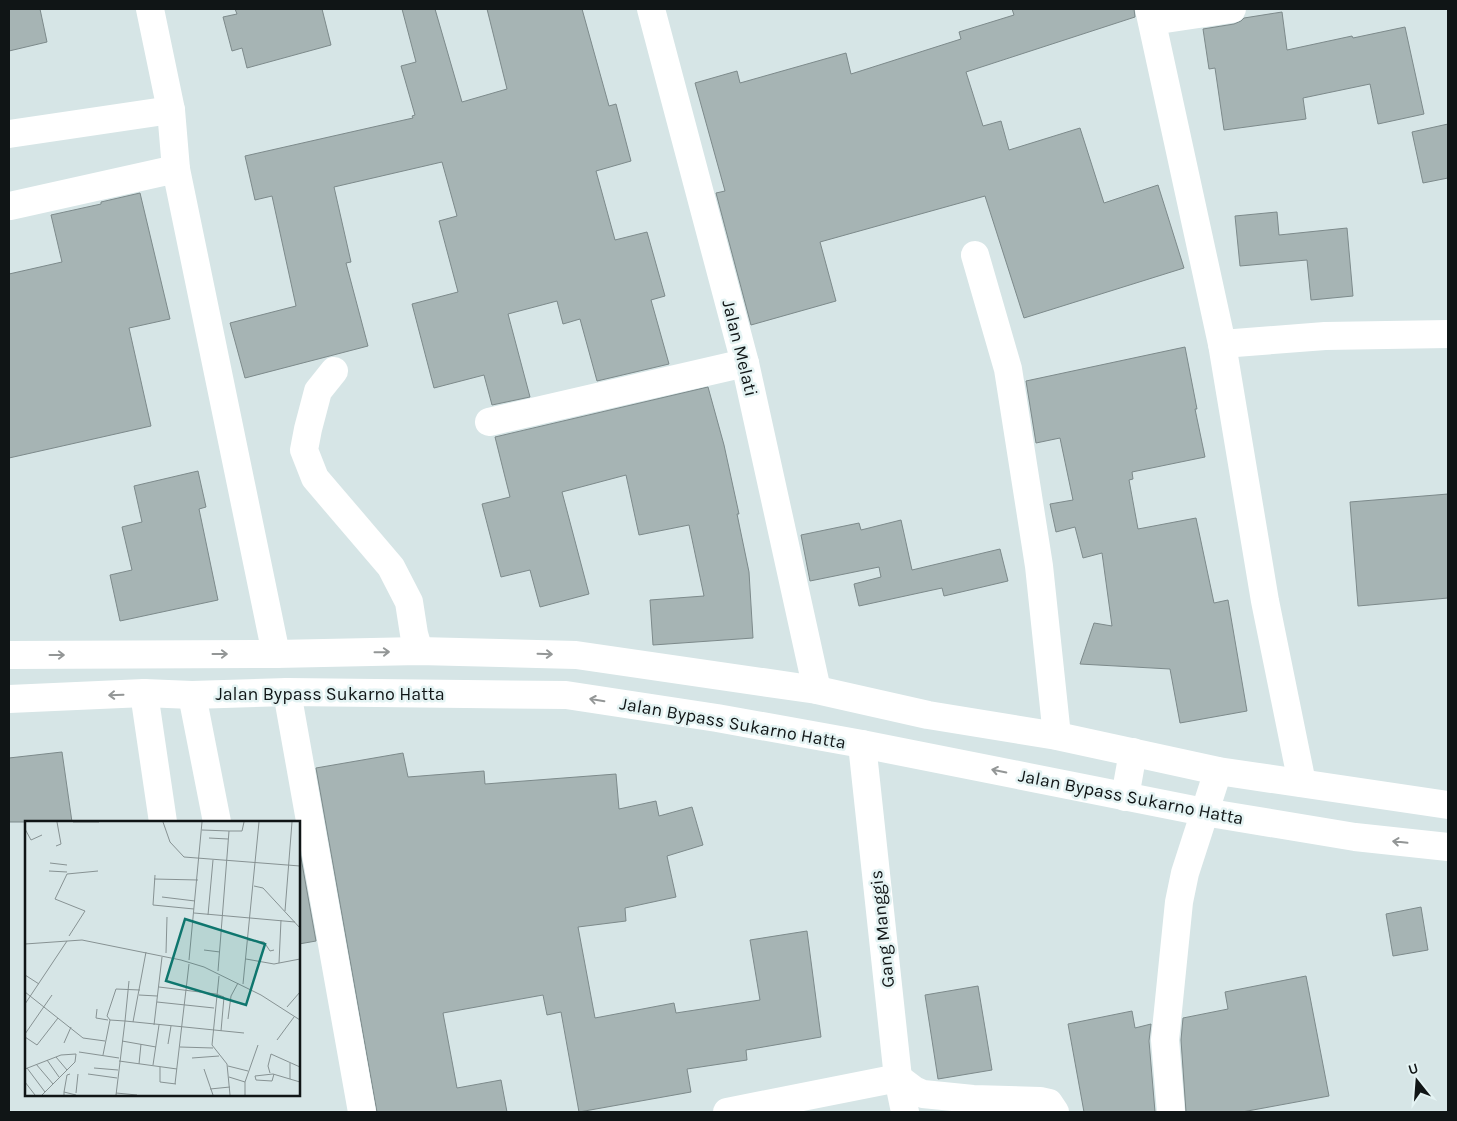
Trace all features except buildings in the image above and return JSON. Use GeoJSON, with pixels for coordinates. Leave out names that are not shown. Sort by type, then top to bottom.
{"type":"FeatureCollection","features":[{"type":"Feature","properties":{"kind":"main road"},"geometry":{"type":"LineString","coordinates":[[150,9],[171,110],[176,169],[276,654]]}},
{"type":"Feature","properties":{"kind":"main road","name":"Jalan Melati"},"geometry":{"type":"LineString","coordinates":[[651,9],[745,363],[818,690]]}},
{"type":"Feature","properties":{"kind":"main road"},"geometry":{"type":"LineString","coordinates":[[1232,9],[1151,15],[1222,344],[1265,601],[1302,783]]}},
{"type":"Feature","properties":{"kind":"main road"},"geometry":{"type":"LineString","coordinates":[[9,134],[171,110]]}},
{"type":"Feature","properties":{"kind":"main road"},"geometry":{"type":"LineString","coordinates":[[10,206],[176,169]]}},
{"type":"Feature","properties":{"kind":"main road"},"geometry":{"type":"LineString","coordinates":[[975,255],[1008,369],[1039,566],[1056,736]]}},
{"type":"Feature","properties":{"kind":"main road"},"geometry":{"type":"LineString","coordinates":[[1222,344],[1325,336],[1448,334]]}},
{"type":"Feature","properties":{"kind":"main road"},"geometry":{"type":"LineString","coordinates":[[489,422],[745,363]]}},
{"type":"Feature","properties":{"kind":"main road"},"geometry":{"type":"LineString","coordinates":[[334,370],[318,391],[304,450],[315,478],[391,567],[409,602],[419,651]]}},
{"type":"Feature","properties":{"kind":"main road"},"geometry":{"type":"LineString","coordinates":[[9,655],[276,654],[419,651],[576,655],[818,690],[928,715],[1056,736],[1218,771],[1448,805]]}},
{"type":"Feature","properties":{"kind":"main road"},"geometry":{"type":"LineString","coordinates":[[287,692],[362,1112]]}},
{"type":"Feature","properties":{"kind":"main road","name":"Jalan Bypass Sukarno Hatta"},"geometry":{"type":"LineString","coordinates":[[9,699],[144,693],[192,695],[287,692],[566,695],[716,718],[862,744],[1204,812],[1355,837],[1448,847]]}},
{"type":"Feature","properties":{"kind":"main road"},"geometry":{"type":"LineString","coordinates":[[144,693],[163,821]]}},
{"type":"Feature","properties":{"kind":"main road"},"geometry":{"type":"LineString","coordinates":[[192,695],[217,821]]}},
{"type":"Feature","properties":{"kind":"main road","name":"Gang Manggis"},"geometry":{"type":"LineString","coordinates":[[862,744],[898,1078],[905,1112]]}},
{"type":"Feature","properties":{"kind":"main road"},"geometry":{"type":"LineString","coordinates":[[1125,797],[1133,752]]}},
{"type":"Feature","properties":{"kind":"main road"},"geometry":{"type":"LineString","coordinates":[[1171,1112],[1165,1040],[1179,902],[1185,873],[1218,771]]}},
{"type":"Feature","properties":{"kind":"main road"},"geometry":{"type":"LineString","coordinates":[[727,1112],[898,1078],[923,1094],[983,1100],[1040,1101],[1049,1103],[1055,1112]]}}]}
